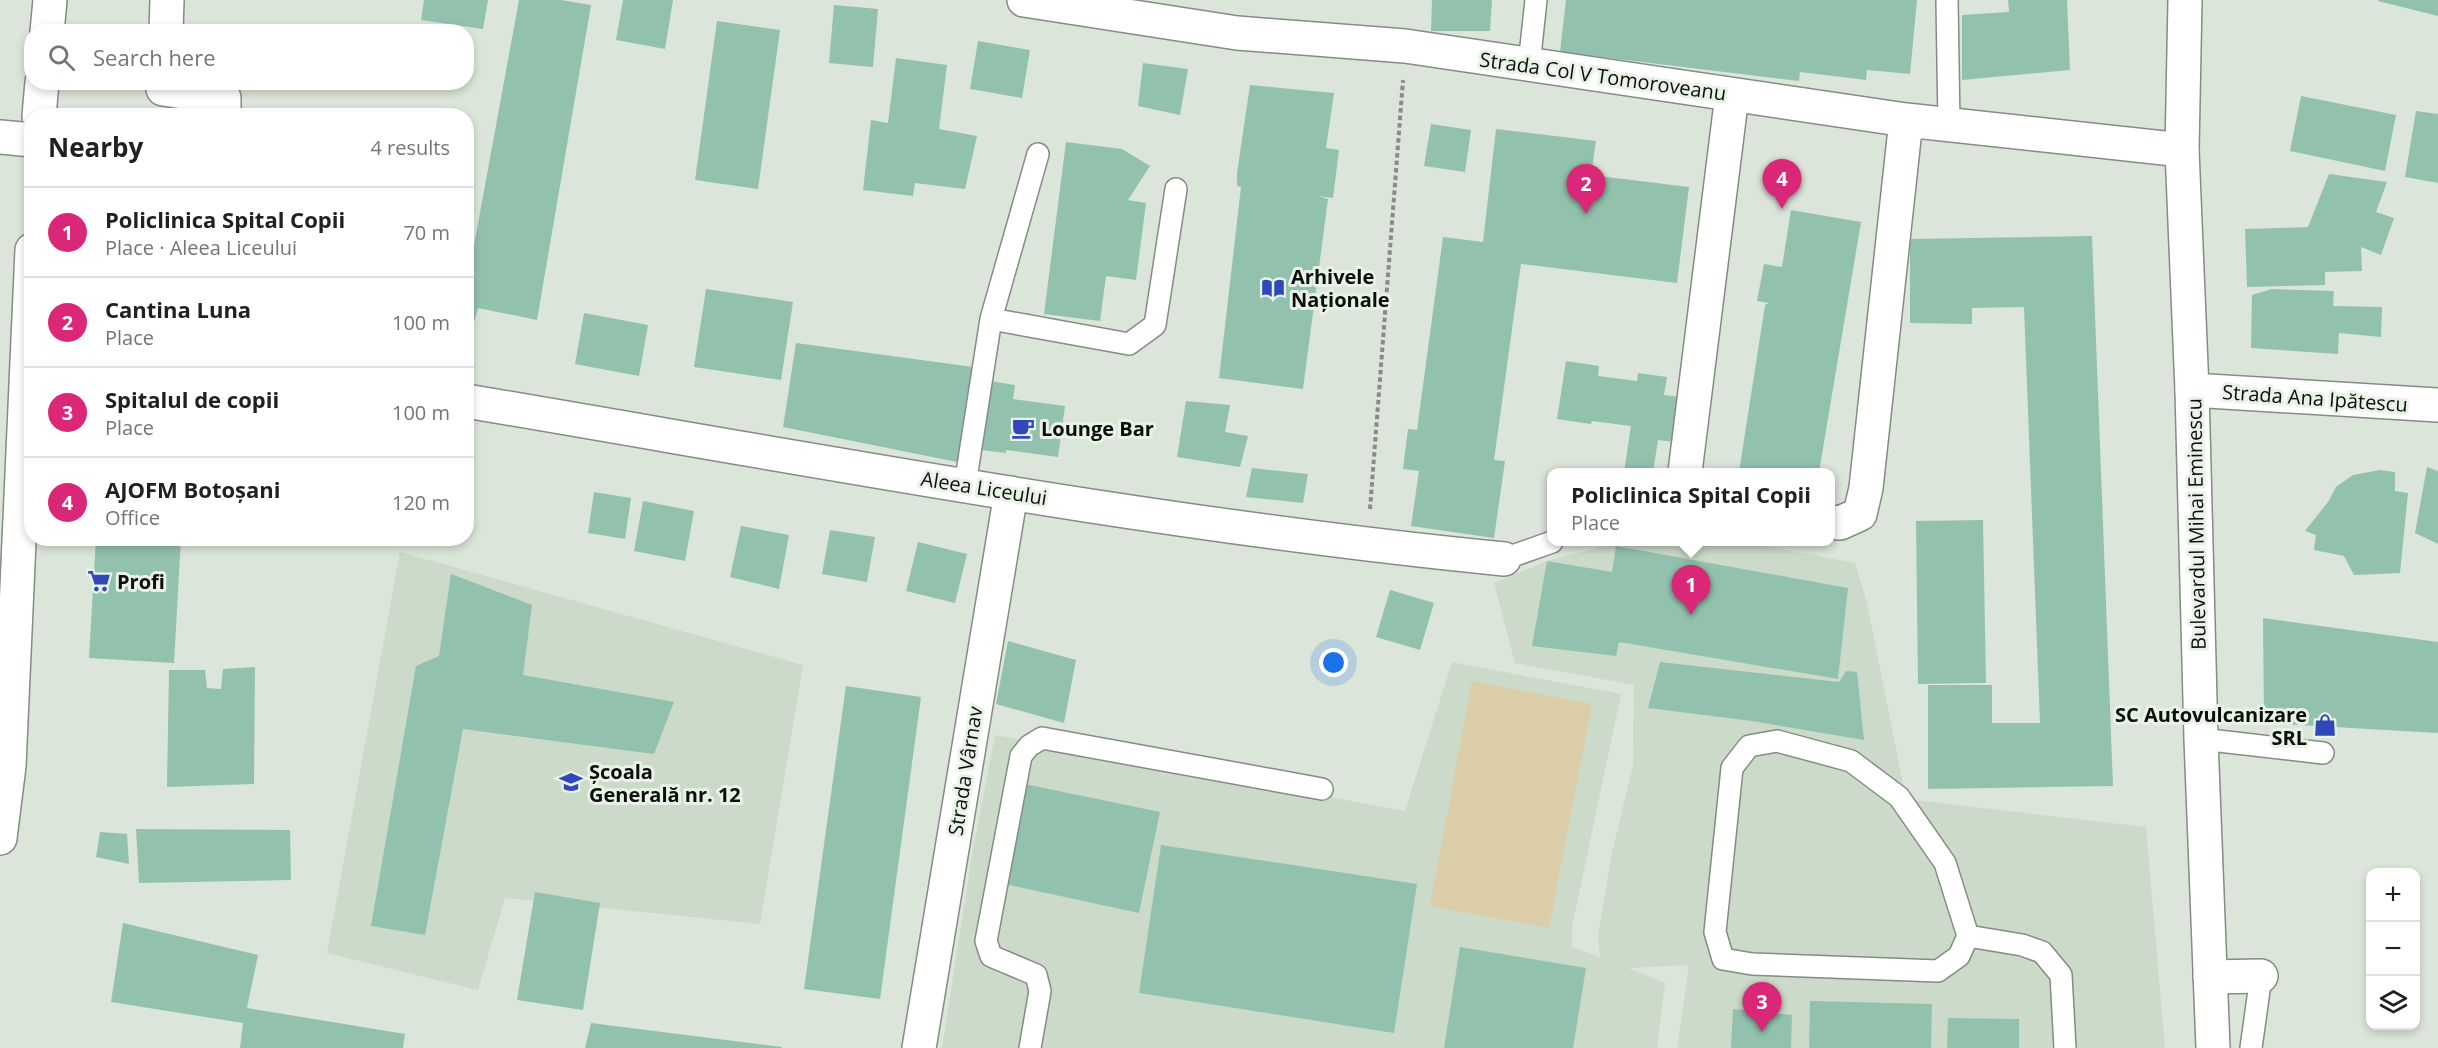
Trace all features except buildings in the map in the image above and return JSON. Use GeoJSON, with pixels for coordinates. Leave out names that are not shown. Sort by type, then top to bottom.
{"type":"FeatureCollection","features":[{"type":"Feature","properties":{"kind":"street"},"geometry":{"type":"LineString","coordinates":[[48,24],[50,0]]}},
{"type":"Feature","properties":{"kind":"street"},"geometry":{"type":"LineString","coordinates":[[166,24],[167,0]]}},
{"type":"Feature","properties":{"kind":"street","name":"Strada Col V Tomoroveanu"},"geometry":{"type":"LineString","coordinates":[[1024,0],[1237,33],[1405,46],[1906,120],[2182,150]]}},
{"type":"Feature","properties":{"kind":"street","name":"Bulevardul Mihai Eminescu"},"geometry":{"type":"LineString","coordinates":[[2185,0],[2182,150],[2213,1048]]}},
{"type":"Feature","properties":{"kind":"street"},"geometry":{"type":"LineString","coordinates":[[40,108],[41,90]]}},
{"type":"Feature","properties":{"kind":"street"},"geometry":{"type":"LineString","coordinates":[[170,90],[224,98],[224,108]]}},
{"type":"Feature","properties":{"kind":"street"},"geometry":{"type":"LineString","coordinates":[[1685,468],[1732,95]]}},
{"type":"Feature","properties":{"kind":"street"},"geometry":{"type":"LineString","coordinates":[[1835,523],[1840,524],[1860,514],[1866,488],[1906,120]]}},
{"type":"Feature","properties":{"kind":"street"},"geometry":{"type":"LineString","coordinates":[[0,137],[24,139]]}},
{"type":"Feature","properties":{"kind":"street","name":"Strada Ana Ipătescu"},"geometry":{"type":"LineString","coordinates":[[2192,390],[2438,405]]}},
{"type":"Feature","properties":{"kind":"street","name":"Aleea Liceului"},"geometry":{"type":"LineString","coordinates":[[474,401],[1011,493],[1368,546],[1504,559]]}},
{"type":"Feature","properties":{"kind":"street"},"geometry":{"type":"LineString","coordinates":[[0,838],[9,766],[24,429]]}},
{"type":"Feature","properties":{"kind":"street","name":"Strada Vârnav"},"geometry":{"type":"LineString","coordinates":[[920,1048],[1011,493]]}},
{"type":"Feature","properties":{"kind":"street"},"geometry":{"type":"LineString","coordinates":[[2210,977],[2261,976]]}},
{"type":"Feature","properties":{"kind":"lane"},"geometry":{"type":"LineString","coordinates":[[1529,65],[1536,0]]}},
{"type":"Feature","properties":{"kind":"lane"},"geometry":{"type":"LineString","coordinates":[[1947,0],[1949,125]]}},
{"type":"Feature","properties":{"kind":"lane"},"geometry":{"type":"LineString","coordinates":[[964,485],[991,319],[1038,154]]}},
{"type":"Feature","properties":{"kind":"lane"},"geometry":{"type":"LineString","coordinates":[[991,319],[1129,344],[1155,325],[1176,189]]}},
{"type":"Feature","properties":{"kind":"lane"},"geometry":{"type":"LineString","coordinates":[[1504,559],[1547,544]]}},
{"type":"Feature","properties":{"kind":"lane"},"geometry":{"type":"LineString","coordinates":[[1030,1048],[1040,991],[1036,975],[1024,968],[1005,964],[990,956],[986,941],[1021,756],[1029,746],[1042,738],[1322,789]]}},
{"type":"Feature","properties":{"kind":"lane"},"geometry":{"type":"LineString","coordinates":[[2201,739],[2323,753]]}},
{"type":"Feature","properties":{"kind":"lane"},"geometry":{"type":"LineString","coordinates":[[1777,741],[1851,761],[1899,797],[1946,863],[1968,936],[1959,956],[1938,971],[1752,964],[1723,959],[1715,932],[1732,768],[1749,746],[1777,741]]}},
{"type":"Feature","properties":{"kind":"lane"},"geometry":{"type":"LineString","coordinates":[[1968,936],[2022,945],[2042,952],[2061,975],[2065,1048]]}},
{"type":"Feature","properties":{"kind":"lane"},"geometry":{"type":"LineString","coordinates":[[2251,1048],[2261,976]]}},
{"type":"Feature","properties":{"kind":"path"},"geometry":{"type":"LineString","coordinates":[[1368,546],[1405,46]]}},
{"type":"Feature","properties":{"kind":"shaded area"},"geometry":{"type":"Polygon","coordinates":[[[1604,546],[1767,546],[1855,563],[1867,603],[1906,799],[2146,827],[2165,1048],[1677,1048],[1689,965],[1628,968],[1665,983],[1657,1048],[942,1048],[973,849],[995,735],[1405,811],[1452,662],[1621,694],[1572,927],[1572,947],[1600,957],[1598,935],[1612,853],[1633,765],[1634,685],[1515,663],[1494,583],[1547,561],[1604,546]]]}},
{"type":"Feature","properties":{"kind":"shaded area","name":"Școala Generală nr. 12"},"geometry":{"type":"Polygon","coordinates":[[[400,552],[803,665],[760,924],[505,898],[478,990],[327,953],[400,552]]]}},
{"type":"Feature","properties":{"kind":"shaded area"},"geometry":{"type":"Polygon","coordinates":[[[1472,681],[1592,704],[1549,928],[1430,906],[1472,681]]]}},
{"type":"Feature","properties":{"kind":"place","name":"AJOFM Botoșani"},"geometry":{"type":"Point","coordinates":[1782,209]}},
{"type":"Feature","properties":{"kind":"place","name":"Cantina Luna"},"geometry":{"type":"Point","coordinates":[1586,214]}},
{"type":"Feature","properties":{"kind":"place","name":"Arhivele Naționale"},"geometry":{"type":"Point","coordinates":[1273,288]}},
{"type":"Feature","properties":{"kind":"place","name":"Lounge Bar"},"geometry":{"type":"Point","coordinates":[1023,428]}},
{"type":"Feature","properties":{"kind":"place","name":"Profi"},"geometry":{"type":"Point","coordinates":[99,581]}},
{"type":"Feature","properties":{"kind":"place","name":"Policlinica Spital Copii"},"geometry":{"type":"Point","coordinates":[1691,615]}},
{"type":"Feature","properties":{"kind":"place","name":"SC Autovulcanizare SRL"},"geometry":{"type":"Point","coordinates":[2325,725]}},
{"type":"Feature","properties":{"kind":"place","name":"Școala Generală nr. 12"},"geometry":{"type":"Point","coordinates":[571,782]}},
{"type":"Feature","properties":{"kind":"place","name":"Spitalul de copii"},"geometry":{"type":"Point","coordinates":[1762,1032]}}]}
